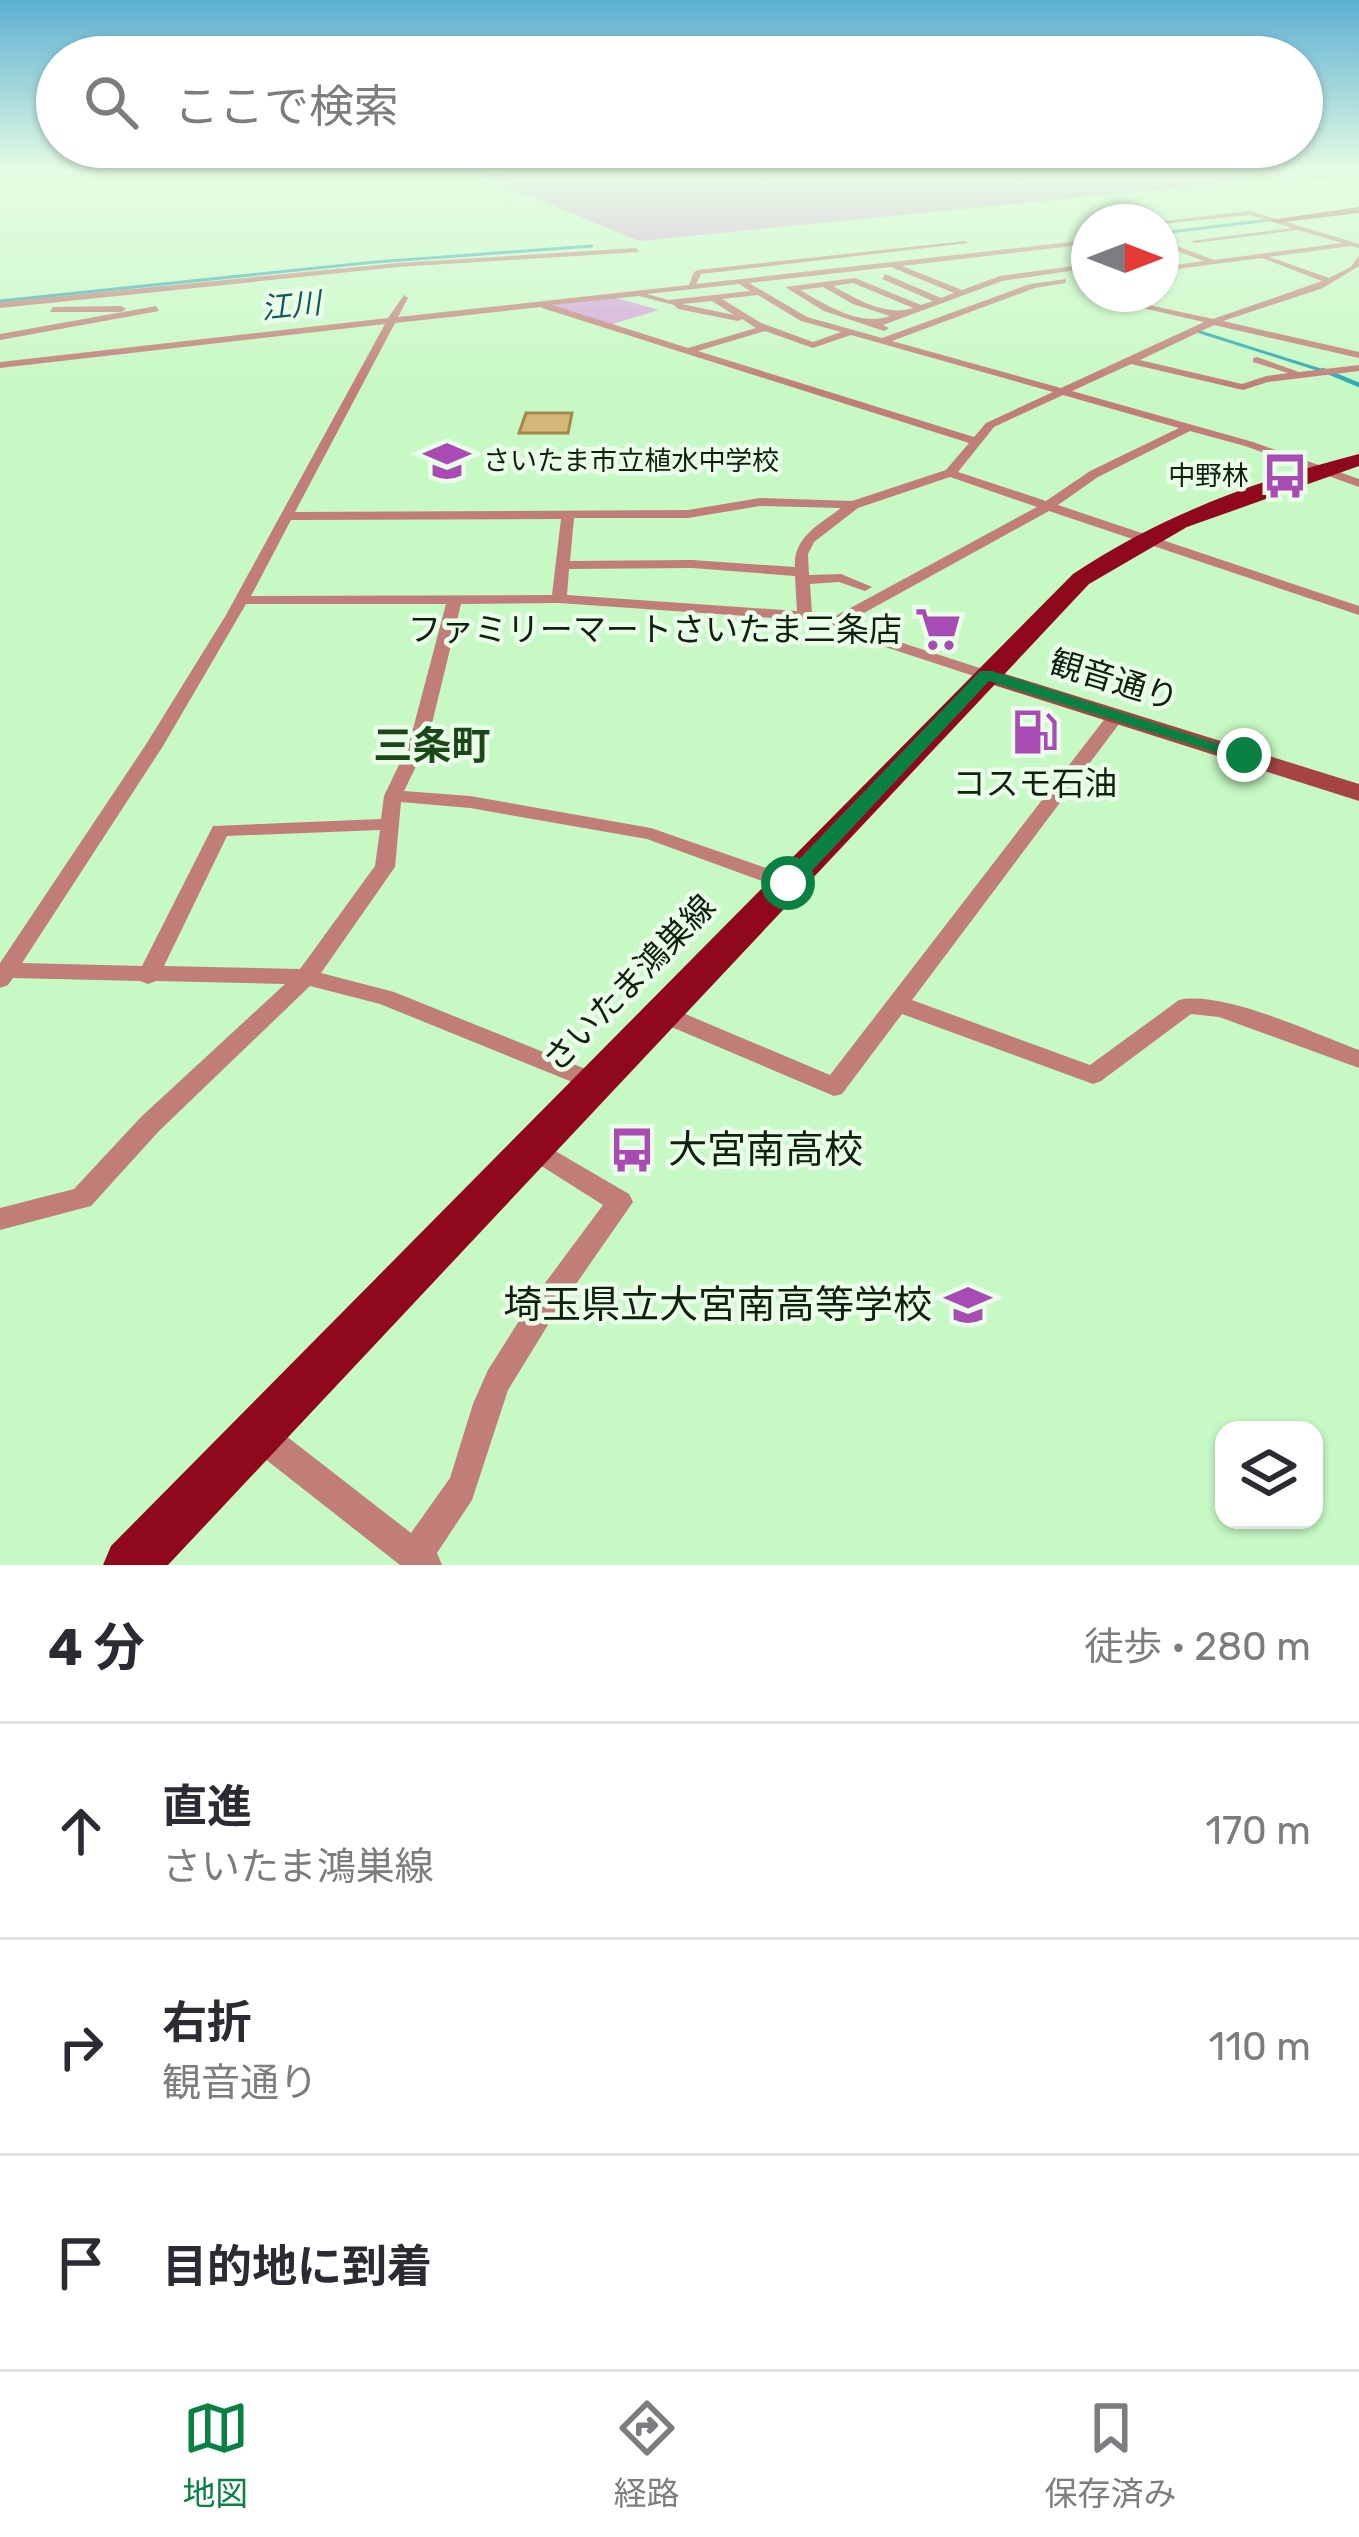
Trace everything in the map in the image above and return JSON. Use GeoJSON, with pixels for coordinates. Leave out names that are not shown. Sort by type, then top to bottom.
{"type":"FeatureCollection","features":[{"type":"Feature","properties":{"kind":"main road","name":"さいたま鴻巣線"},"geometry":{"type":"LineString","coordinates":[[130,1565],[1081,579],[1143,539],[1217,504],[1359,460]]}},
{"type":"Feature","properties":{"kind":"street"},"geometry":{"type":"LineString","coordinates":[[692,283],[698,272],[956,244]]}},
{"type":"Feature","properties":{"kind":"street"},"geometry":{"type":"LineString","coordinates":[[1011,244],[1071,270]]}},
{"type":"Feature","properties":{"kind":"street"},"geometry":{"type":"LineString","coordinates":[[0,365],[1054,244]]}},
{"type":"Feature","properties":{"kind":"street"},"geometry":{"type":"LineString","coordinates":[[1201,244],[1244,259]]}},
{"type":"Feature","properties":{"kind":"street"},"geometry":{"type":"LineString","coordinates":[[1219,250],[1269,244]]}},
{"type":"Feature","properties":{"kind":"street"},"geometry":{"type":"LineString","coordinates":[[1179,267],[1356,245]]}},
{"type":"Feature","properties":{"kind":"street"},"geometry":{"type":"LineString","coordinates":[[1179,246],[1216,262]]}},
{"type":"Feature","properties":{"kind":"street"},"geometry":{"type":"LineString","coordinates":[[0,308],[384,266],[636,250]]}},
{"type":"Feature","properties":{"kind":"street"},"geometry":{"type":"LineString","coordinates":[[871,254],[962,293],[994,301]]}},
{"type":"Feature","properties":{"kind":"street"},"geometry":{"type":"LineString","coordinates":[[1179,255],[1191,254]]}},
{"type":"Feature","properties":{"kind":"street"},"geometry":{"type":"LineString","coordinates":[[790,288],[1071,256]]}},
{"type":"Feature","properties":{"kind":"street"},"geometry":{"type":"LineString","coordinates":[[1262,257],[1326,280]]}},
{"type":"Feature","properties":{"kind":"street"},"geometry":{"type":"LineString","coordinates":[[805,616],[801,554],[808,540],[853,505],[950,473],[990,425],[1058,392],[1214,321],[1298,295],[1357,265]]}},
{"type":"Feature","properties":{"kind":"street"},"geometry":{"type":"LineString","coordinates":[[754,266],[833,311],[906,333]]}},
{"type":"Feature","properties":{"kind":"street"},"geometry":{"type":"LineString","coordinates":[[874,325],[1000,279],[1071,268]]}},
{"type":"Feature","properties":{"kind":"street"},"geometry":{"type":"LineString","coordinates":[[885,277],[940,301]]}},
{"type":"Feature","properties":{"kind":"street"},"geometry":{"type":"LineString","coordinates":[[392,318],[737,280],[801,318],[1189,427],[1359,483]]}},
{"type":"Feature","properties":{"kind":"street"},"geometry":{"type":"LineString","coordinates":[[880,342],[1044,284],[1071,280]]}},
{"type":"Feature","properties":{"kind":"street"},"geometry":{"type":"LineString","coordinates":[[855,281],[921,308]]}},
{"type":"Feature","properties":{"kind":"street"},"geometry":{"type":"LineString","coordinates":[[824,284],[900,316]]}},
{"type":"Feature","properties":{"kind":"street"},"geometry":{"type":"LineString","coordinates":[[1044,284],[1071,290]]}},
{"type":"Feature","properties":{"kind":"street"},"geometry":{"type":"LineString","coordinates":[[632,292],[724,319],[744,318]]}},
{"type":"Feature","properties":{"kind":"street"},"geometry":{"type":"LineString","coordinates":[[668,303],[756,292]]}},
{"type":"Feature","properties":{"kind":"street"},"geometry":{"type":"LineString","coordinates":[[712,297],[765,328],[813,345],[848,333]]}},
{"type":"Feature","properties":{"kind":"street"},"geometry":{"type":"LineString","coordinates":[[4,975],[154,746],[240,600],[404,298]]}},
{"type":"Feature","properties":{"kind":"street"},"geometry":{"type":"LineString","coordinates":[[536,304],[975,442]]}},
{"type":"Feature","properties":{"kind":"street"},"geometry":{"type":"LineString","coordinates":[[0,308],[156,309],[0,337]]}},
{"type":"Feature","properties":{"kind":"street"},"geometry":{"type":"LineString","coordinates":[[801,318],[833,311]]}},
{"type":"Feature","properties":{"kind":"street"},"geometry":{"type":"LineString","coordinates":[[1173,312],[1359,355]]}},
{"type":"Feature","properties":{"kind":"street"},"geometry":{"type":"LineString","coordinates":[[688,351],[765,328]]}},
{"type":"Feature","properties":{"kind":"street"},"geometry":{"type":"LineString","coordinates":[[1128,360],[1243,387],[1359,368]]}},
{"type":"Feature","properties":{"kind":"street"},"geometry":{"type":"LineString","coordinates":[[1257,360],[1305,375]]}},
{"type":"Feature","properties":{"kind":"street"},"geometry":{"type":"LineString","coordinates":[[830,625],[1048,506],[1094,474],[1189,427]]}},
{"type":"Feature","properties":{"kind":"street"},"geometry":{"type":"LineString","coordinates":[[950,473],[1359,611]]}},
{"type":"Feature","properties":{"kind":"street"},"geometry":{"type":"LineString","coordinates":[[285,516],[688,514],[760,502],[853,505]]}},
{"type":"Feature","properties":{"kind":"street"},"geometry":{"type":"LineString","coordinates":[[559,598],[568,514]]}},
{"type":"Feature","properties":{"kind":"street"},"geometry":{"type":"LineString","coordinates":[[562,565],[692,564],[841,578],[865,586]]}},
{"type":"Feature","properties":{"kind":"street"},"geometry":{"type":"LineString","coordinates":[[240,600],[559,598],[805,616],[986,675]]}},
{"type":"Feature","properties":{"kind":"street"},"geometry":{"type":"LineString","coordinates":[[0,1219],[82,1198],[150,1124],[306,977],[385,866],[393,796],[418,744],[455,599]]}},
{"type":"Feature","properties":{"kind":"street","name":"観音通り"},"geometry":{"type":"LineString","coordinates":[[986,675],[1359,793]]}},
{"type":"Feature","properties":{"kind":"street"},"geometry":{"type":"LineString","coordinates":[[663,1014],[834,1087],[1116,716]]}},
{"type":"Feature","properties":{"kind":"street"},"geometry":{"type":"LineString","coordinates":[[393,796],[470,802],[651,833],[788,883]]}},
{"type":"Feature","properties":{"kind":"street"},"geometry":{"type":"LineString","coordinates":[[148,976],[220,830],[390,824]]}},
{"type":"Feature","properties":{"kind":"street"},"geometry":{"type":"LineString","coordinates":[[4,975],[306,977],[386,998],[595,1082]]}},
{"type":"Feature","properties":{"kind":"street"},"geometry":{"type":"LineString","coordinates":[[896,1004],[1094,1075],[1187,1006],[1221,1009],[1359,1059]]}},
{"type":"Feature","properties":{"kind":"street"},"geometry":{"type":"LineString","coordinates":[[257,1433],[420,1560],[466,1478],[481,1416],[499,1379],[565,1276],[620,1202],[533,1148]]}},
{"type":"Feature","properties":{"kind":"shaded area"},"geometry":{"type":"Polygon","coordinates":[[[613,297],[659,310],[609,325],[542,304],[613,297]]]}},
{"type":"Feature","properties":{"kind":"building"},"geometry":{"type":"Polygon","coordinates":[[[526,413],[572,413],[568,433],[519,433],[526,413]]]}},
{"type":"Feature","properties":{"kind":"waterway"},"geometry":{"type":"LineString","coordinates":[[0,301],[375,262],[592,246]]}},
{"type":"Feature","properties":{"kind":"waterway"},"geometry":{"type":"LineString","coordinates":[[1200,332],[1330,373]]}},
{"type":"Feature","properties":{"kind":"waterway"},"geometry":{"type":"LineString","coordinates":[[1323,370],[1359,385]]}},
{"type":"Feature","properties":{"kind":"place","name":"さいたま市立植水中学校"},"geometry":{"type":"Point","coordinates":[447,461]}},
{"type":"Feature","properties":{"kind":"place","name":"中野林"},"geometry":{"type":"Point","coordinates":[1285,476]}},
{"type":"Feature","properties":{"kind":"place","name":"ファミリーマートさいたま三条店"},"geometry":{"type":"Point","coordinates":[938,629]}},
{"type":"Feature","properties":{"kind":"place","name":"コスモ石油"},"geometry":{"type":"Point","coordinates":[1035,732]}},
{"type":"Feature","properties":{"kind":"place","name":"大宮南高校"},"geometry":{"type":"Point","coordinates":[632,1150]}},
{"type":"Feature","properties":{"kind":"place","name":"埼玉県立大宮南高等学校"},"geometry":{"type":"Point","coordinates":[968,1305]}},
{"type":"Feature","properties":{"kind":"district","name":"三条町"},"geometry":{"type":"Point","coordinates":[432,746]}},
{"type":"Feature","properties":{"kind":"route"},"geometry":{"type":"LineString","coordinates":[[788,883],[986,675],[1244,755]]}},
{"type":"Feature","properties":{"kind":"water label","name":"江川"},"geometry":{"type":"Point","coordinates":[291,306]}}]}
